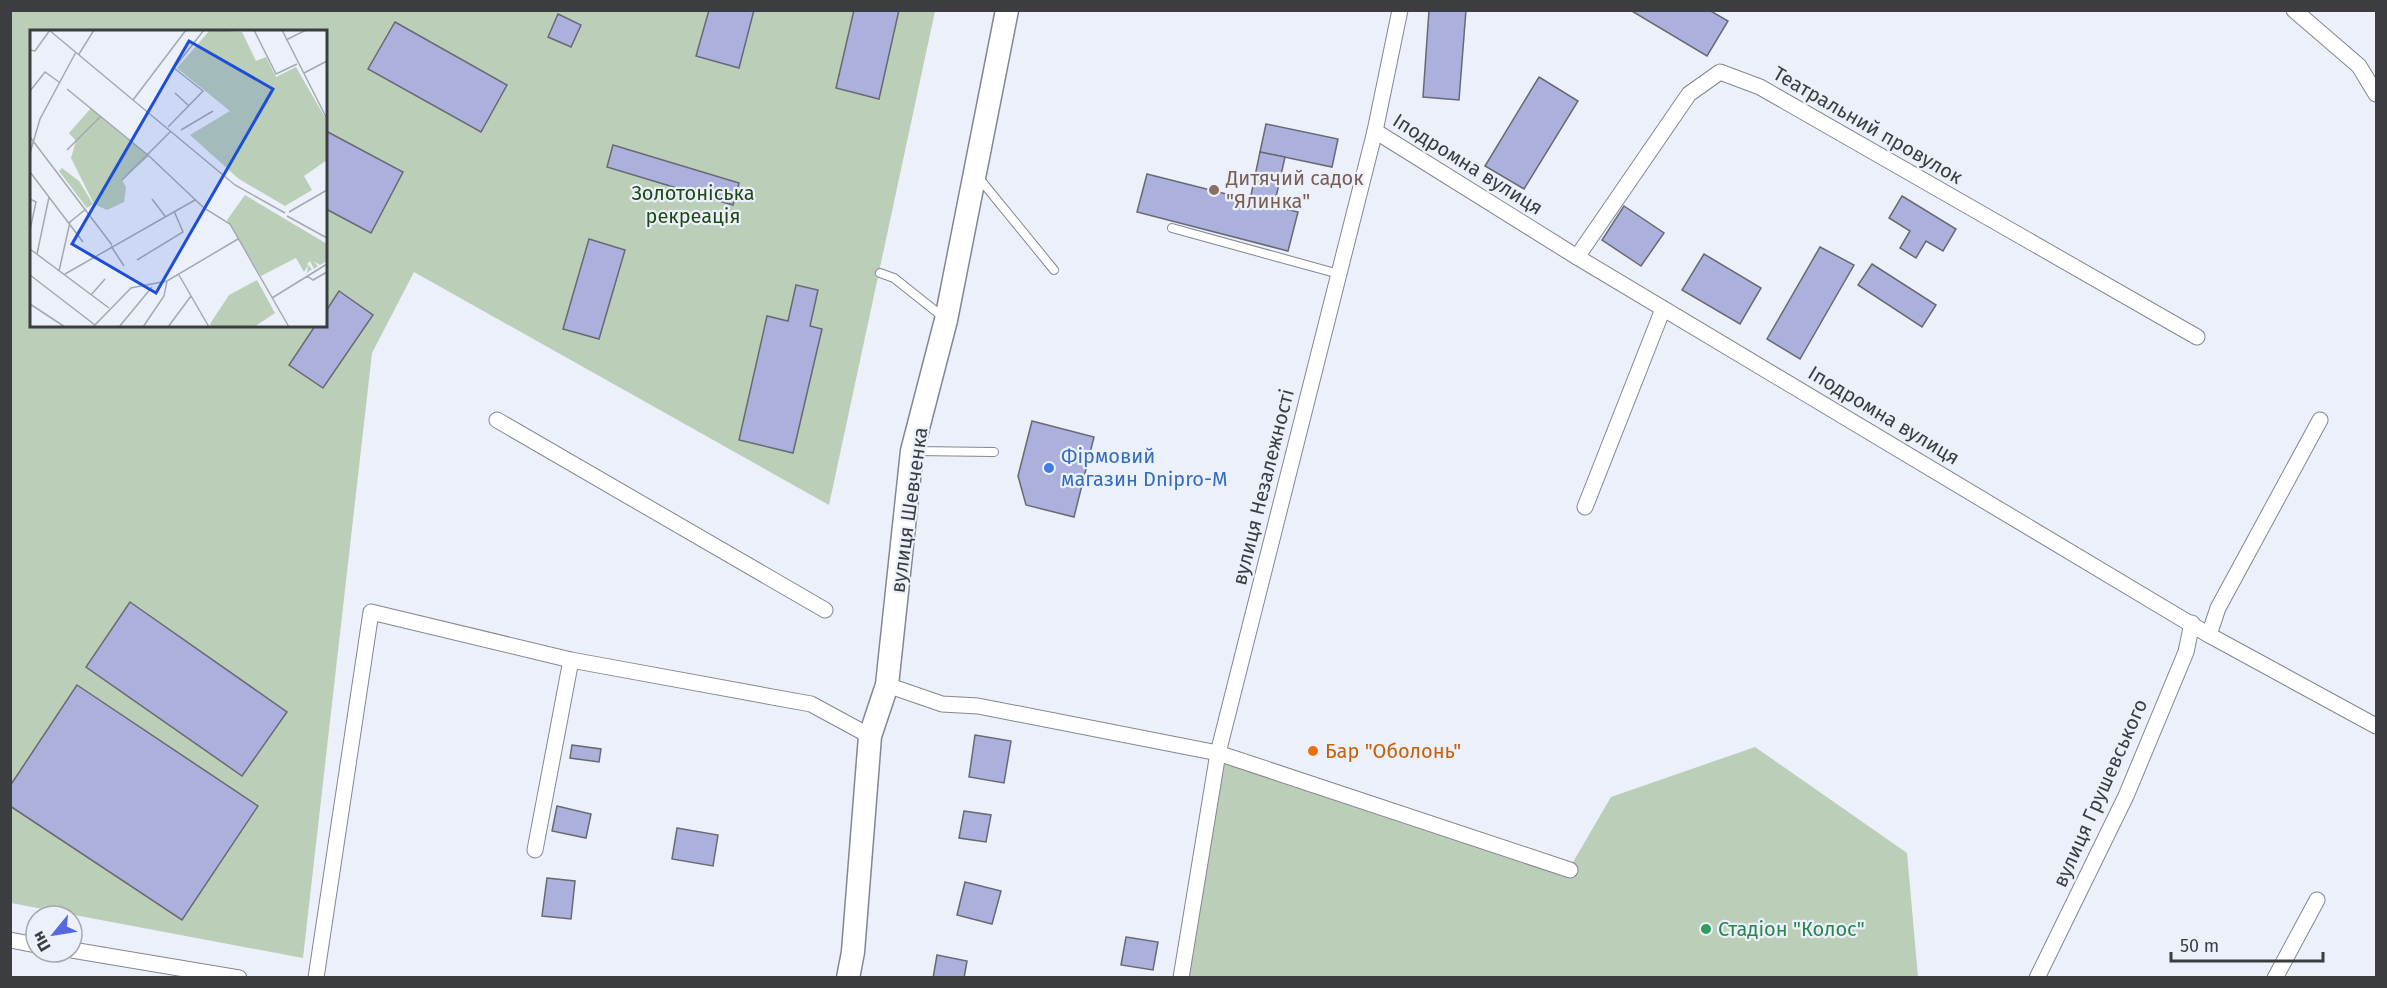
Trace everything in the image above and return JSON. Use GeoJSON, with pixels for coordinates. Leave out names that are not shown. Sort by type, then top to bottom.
{"type":"FeatureCollection","features":[{"type":"Feature","properties":{"kind":"main road","name":"вулиця Шевченка"},"geometry":{"type":"LineString","coordinates":[[848,978],[853,952],[870,736],[887,685],[912,451],[946,320],[977,176],[1007,10]]}},
{"type":"Feature","properties":{"kind":"street","name":"вулиця Незалежності"},"geometry":{"type":"LineString","coordinates":[[1181,978],[1218,753],[1375,131],[1400,10]]}},
{"type":"Feature","properties":{"kind":"street"},"geometry":{"type":"LineString","coordinates":[[2294,10],[2359,66],[2376,94]]}},
{"type":"Feature","properties":{"kind":"street"},"geometry":{"type":"LineString","coordinates":[[2359,66],[2376,68]]}},
{"type":"Feature","properties":{"kind":"street","name":"Театральний провулок"},"geometry":{"type":"LineString","coordinates":[[1577,257],[1689,94],[1720,72],[1760,87],[2197,337]]}},
{"type":"Feature","properties":{"kind":"street","name":"Іподромна вулиця"},"geometry":{"type":"LineString","coordinates":[[1375,131],[1663,309],[2209,635],[2376,726]]}},
{"type":"Feature","properties":{"kind":"street"},"geometry":{"type":"LineString","coordinates":[[1584,507],[1663,309]]}},
{"type":"Feature","properties":{"kind":"street"},"geometry":{"type":"LineString","coordinates":[[497,420],[825,610]]}},
{"type":"Feature","properties":{"kind":"street"},"geometry":{"type":"LineString","coordinates":[[2209,635],[2218,608],[2320,420]]}},
{"type":"Feature","properties":{"kind":"street"},"geometry":{"type":"LineString","coordinates":[[316,978],[371,612],[571,660],[811,704],[870,736]]}},
{"type":"Feature","properties":{"kind":"street","name":"вулиця Грушевського"},"geometry":{"type":"LineString","coordinates":[[2037,978],[2126,796],[2186,652],[2192,623]]}},
{"type":"Feature","properties":{"kind":"street"},"geometry":{"type":"LineString","coordinates":[[534,850],[571,660]]}},
{"type":"Feature","properties":{"kind":"street"},"geometry":{"type":"LineString","coordinates":[[887,685],[942,704],[978,706],[1218,753],[1570,870]]}},
{"type":"Feature","properties":{"kind":"street"},"geometry":{"type":"LineString","coordinates":[[2275,978],[2317,900]]}},
{"type":"Feature","properties":{"kind":"street"},"geometry":{"type":"LineString","coordinates":[[84,952],[239,978]]}},
{"type":"Feature","properties":{"kind":"lane"},"geometry":{"type":"LineString","coordinates":[[977,176],[1054,270]]}},
{"type":"Feature","properties":{"kind":"lane"},"geometry":{"type":"LineString","coordinates":[[1172,228],[1339,274]]}},
{"type":"Feature","properties":{"kind":"lane"},"geometry":{"type":"LineString","coordinates":[[880,273],[894,278],[946,320]]}},
{"type":"Feature","properties":{"kind":"lane"},"geometry":{"type":"LineString","coordinates":[[912,451],[994,452]]}},
{"type":"Feature","properties":{"kind":"green space","name":"Золотоніська рекреація"},"geometry":{"type":"Polygon","coordinates":[[[10,11],[935,11],[829,505],[414,272],[372,353],[303,958],[84,917],[84,904],[24,905],[11,903],[10,11]]]}},
{"type":"Feature","properties":{"kind":"green space"},"geometry":{"type":"Polygon","coordinates":[[[1755,747],[1907,853],[1918,977],[1181,978],[1218,753],[1569,869],[1611,797],[1755,747]]]}},
{"type":"Feature","properties":{"kind":"building"},"geometry":{"type":"Polygon","coordinates":[[[709,10],[754,10],[739,68],[696,56],[709,10]]]}},
{"type":"Feature","properties":{"kind":"building"},"geometry":{"type":"Polygon","coordinates":[[[854,10],[899,10],[879,99],[836,88],[854,10]]]}},
{"type":"Feature","properties":{"kind":"building"},"geometry":{"type":"Polygon","coordinates":[[[1429,10],[1466,10],[1459,100],[1423,97],[1429,10]]]}},
{"type":"Feature","properties":{"kind":"building"},"geometry":{"type":"Polygon","coordinates":[[[1630,10],[1709,10],[1728,21],[1707,56],[1630,10]]]}},
{"type":"Feature","properties":{"kind":"building"},"geometry":{"type":"Polygon","coordinates":[[[558,14],[581,25],[571,47],[548,37],[558,14]]]}},
{"type":"Feature","properties":{"kind":"building"},"geometry":{"type":"Polygon","coordinates":[[[395,22],[507,85],[481,132],[368,69],[395,22]]]}},
{"type":"Feature","properties":{"kind":"building"},"geometry":{"type":"Polygon","coordinates":[[[1539,77],[1578,101],[1524,189],[1485,166],[1539,77]]]}},
{"type":"Feature","properties":{"kind":"building"},"geometry":{"type":"Polygon","coordinates":[[[1266,124],[1338,139],[1332,167],[1260,152],[1266,124]]]}},
{"type":"Feature","properties":{"kind":"building"},"geometry":{"type":"Polygon","coordinates":[[[327,132],[403,172],[371,233],[327,210],[327,132]]]}},
{"type":"Feature","properties":{"kind":"building"},"geometry":{"type":"Polygon","coordinates":[[[613,145],[739,183],[733,205],[607,167],[613,145]]]}},
{"type":"Feature","properties":{"kind":"building"},"geometry":{"type":"Polygon","coordinates":[[[1260,152],[1285,157],[1274,206],[1250,200],[1260,152]]]}},
{"type":"Feature","properties":{"kind":"building"},"geometry":{"type":"Polygon","coordinates":[[[1147,174],[1298,212],[1288,251],[1137,212],[1147,174]]]}},
{"type":"Feature","properties":{"kind":"building"},"geometry":{"type":"Polygon","coordinates":[[[1902,196],[1956,229],[1943,251],[1926,241],[1916,258],[1900,248],[1910,231],[1889,218],[1902,196]]]}},
{"type":"Feature","properties":{"kind":"building"},"geometry":{"type":"Polygon","coordinates":[[[1624,206],[1664,233],[1641,266],[1602,240],[1624,206]]]}},
{"type":"Feature","properties":{"kind":"building"},"geometry":{"type":"Polygon","coordinates":[[[589,239],[625,250],[599,339],[563,329],[589,239]]]}},
{"type":"Feature","properties":{"kind":"building"},"geometry":{"type":"Polygon","coordinates":[[[1820,247],[1854,265],[1800,359],[1767,339],[1820,247]]]}},
{"type":"Feature","properties":{"kind":"building"},"geometry":{"type":"Polygon","coordinates":[[[1704,254],[1761,288],[1740,324],[1682,290],[1704,254]]]}},
{"type":"Feature","properties":{"kind":"building"},"geometry":{"type":"Polygon","coordinates":[[[1872,264],[1936,305],[1922,327],[1858,285],[1872,264]]]}},
{"type":"Feature","properties":{"kind":"building"},"geometry":{"type":"Polygon","coordinates":[[[796,285],[818,290],[810,326],[822,329],[793,453],[739,440],[767,316],[788,321],[796,285]]]}},
{"type":"Feature","properties":{"kind":"building"},"geometry":{"type":"Polygon","coordinates":[[[339,291],[373,315],[323,388],[289,365],[314,327],[327,327],[327,309],[339,291]]]}},
{"type":"Feature","properties":{"kind":"building"},"geometry":{"type":"Polygon","coordinates":[[[1032,421],[1094,437],[1074,517],[1026,505],[1018,476],[1032,421]]]}},
{"type":"Feature","properties":{"kind":"building"},"geometry":{"type":"Polygon","coordinates":[[[130,602],[287,712],[242,776],[86,667],[130,602]]]}},
{"type":"Feature","properties":{"kind":"building"},"geometry":{"type":"Polygon","coordinates":[[[77,685],[258,806],[182,920],[10,806],[10,786],[77,685]]]}},
{"type":"Feature","properties":{"kind":"building"},"geometry":{"type":"Polygon","coordinates":[[[975,735],[1011,741],[1004,783],[969,777],[975,735]]]}},
{"type":"Feature","properties":{"kind":"building"},"geometry":{"type":"Polygon","coordinates":[[[572,745],[601,749],[599,762],[570,758],[572,745]]]}},
{"type":"Feature","properties":{"kind":"building"},"geometry":{"type":"Polygon","coordinates":[[[557,806],[591,814],[586,838],[552,831],[557,806]]]}},
{"type":"Feature","properties":{"kind":"building"},"geometry":{"type":"Polygon","coordinates":[[[964,811],[991,815],[986,842],[959,838],[964,811]]]}},
{"type":"Feature","properties":{"kind":"building"},"geometry":{"type":"Polygon","coordinates":[[[677,828],[718,835],[713,866],[672,859],[677,828]]]}},
{"type":"Feature","properties":{"kind":"building"},"geometry":{"type":"Polygon","coordinates":[[[547,878],[575,881],[571,919],[542,916],[547,878]]]}},
{"type":"Feature","properties":{"kind":"building"},"geometry":{"type":"Polygon","coordinates":[[[965,882],[1001,891],[992,924],[957,915],[965,882]]]}},
{"type":"Feature","properties":{"kind":"building"},"geometry":{"type":"Polygon","coordinates":[[[1126,937],[1158,942],[1153,970],[1121,965],[1126,937]]]}},
{"type":"Feature","properties":{"kind":"building"},"geometry":{"type":"Polygon","coordinates":[[[937,955],[967,961],[964,978],[933,978],[937,955]]]}},
{"type":"Feature","properties":{"kind":"place","name":"Дитячий садок \"Ялинка\""},"geometry":{"type":"Point","coordinates":[1214,190]}},
{"type":"Feature","properties":{"kind":"place","name":"Фірмовий магазин Dnipro-M"},"geometry":{"type":"Point","coordinates":[1049,468]}},
{"type":"Feature","properties":{"kind":"place","name":"Бар \"Оболонь\""},"geometry":{"type":"Point","coordinates":[1313,751]}},
{"type":"Feature","properties":{"kind":"place","name":"Стадіон \"Колос\""},"geometry":{"type":"Point","coordinates":[1706,929]}}]}
